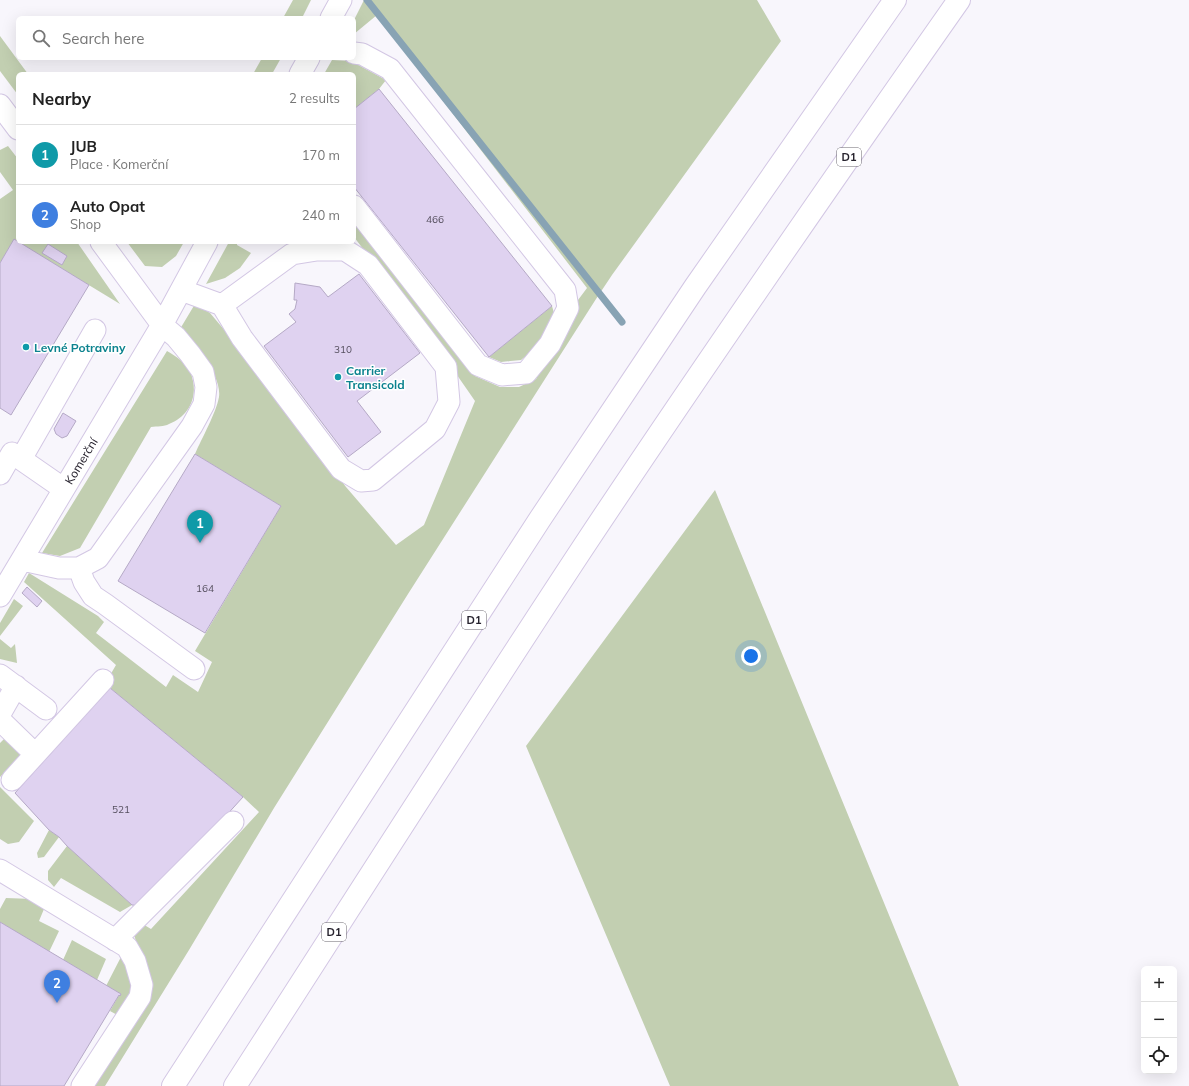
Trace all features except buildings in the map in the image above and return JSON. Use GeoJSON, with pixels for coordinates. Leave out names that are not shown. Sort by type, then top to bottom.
{"type":"FeatureCollection","features":[{"type":"Feature","properties":{"kind":"highway","name":"D1"},"geometry":{"type":"LineString","coordinates":[[174,1086],[544,512],[695,287],[894,0]]}},
{"type":"Feature","properties":{"kind":"highway","name":"D1"},"geometry":{"type":"LineString","coordinates":[[235,1086],[589,539],[740,314],[959,0]]}},
{"type":"Feature","properties":{"kind":"street"},"geometry":{"type":"LineString","coordinates":[[332,16],[340,0]]}},
{"type":"Feature","properties":{"kind":"street"},"geometry":{"type":"LineString","coordinates":[[356,53],[362,54],[390,70],[565,290],[568,308],[550,344],[526,373],[502,375],[478,365],[356,209]]}},
{"type":"Feature","properties":{"kind":"street"},"geometry":{"type":"LineString","coordinates":[[0,105],[11,129]]}},
{"type":"Feature","properties":{"kind":"street"},"geometry":{"type":"LineString","coordinates":[[22,560],[59,568],[79,568],[98,558],[192,426],[204,404],[206,388],[203,372],[190,354],[162,325],[102,244]]}},
{"type":"Feature","properties":{"kind":"street","name":"Komerční"},"geometry":{"type":"LineString","coordinates":[[0,596],[162,325],[206,244]]}},
{"type":"Feature","properties":{"kind":"street"},"geometry":{"type":"LineString","coordinates":[[181,290],[222,305],[242,338],[341,469],[361,481],[373,480],[435,429],[449,402],[446,367],[368,265],[345,250],[317,250],[292,254],[222,305]]}},
{"type":"Feature","properties":{"kind":"street"},"geometry":{"type":"LineString","coordinates":[[21,459],[94,330]]}},
{"type":"Feature","properties":{"kind":"street"},"geometry":{"type":"LineString","coordinates":[[0,474],[12,453],[64,489]]}},
{"type":"Feature","properties":{"kind":"street"},"geometry":{"type":"LineString","coordinates":[[79,568],[84,582],[93,596],[194,669]]}},
{"type":"Feature","properties":{"kind":"street"},"geometry":{"type":"LineString","coordinates":[[12,780],[102,680]]}},
{"type":"Feature","properties":{"kind":"street"},"geometry":{"type":"LineString","coordinates":[[0,714],[8,681],[46,709]]}},
{"type":"Feature","properties":{"kind":"street"},"geometry":{"type":"LineString","coordinates":[[0,720],[35,754]]}},
{"type":"Feature","properties":{"kind":"street"},"geometry":{"type":"LineString","coordinates":[[115,940],[234,822]]}},
{"type":"Feature","properties":{"kind":"street"},"geometry":{"type":"LineString","coordinates":[[0,870],[127,947],[135,961],[142,985],[140,997],[82,1086]]}},
{"type":"Feature","properties":{"kind":"green space"},"geometry":{"type":"Polygon","coordinates":[[[293,0],[311,0],[303,16],[284,16],[293,0]]]}},
{"type":"Feature","properties":{"kind":"green space"},"geometry":{"type":"Polygon","coordinates":[[[364,0],[757,0],[781,41],[596,299],[274,808],[105,1086],[92,1086],[143,1004],[141,961],[134,934],[141,923],[151,929],[259,812],[243,797],[110,688],[109,677],[116,665],[24,582],[29,573],[98,616],[104,622],[96,633],[166,687],[173,675],[198,692],[212,662],[195,651],[281,506],[195,454],[212,418],[219,397],[219,388],[212,370],[180,329],[195,304],[210,313],[237,345],[346,487],[396,545],[424,525],[475,401],[434,342],[356,240],[356,221],[475,376],[500,387],[519,387],[536,379],[575,310],[578,300],[587,288],[377,15],[356,32],[356,16],[364,0]]]}},
{"type":"Feature","properties":{"kind":"green space"},"geometry":{"type":"Polygon","coordinates":[[[0,36],[16,58],[16,60],[18,60],[27,72],[16,72],[16,92],[0,71],[0,36]]]}},
{"type":"Feature","properties":{"kind":"green space"},"geometry":{"type":"Polygon","coordinates":[[[261,60],[280,60],[273,72],[254,72],[261,60]]]}},
{"type":"Feature","properties":{"kind":"green space"},"geometry":{"type":"Polygon","coordinates":[[[332,60],[351,61],[386,80],[379,89],[356,107],[356,72],[325,72],[332,60]]]}},
{"type":"Feature","properties":{"kind":"green space"},"geometry":{"type":"Polygon","coordinates":[[[8,146],[16,156],[16,241],[14,240],[0,263],[0,199],[13,190],[0,172],[0,150],[8,146]]]}},
{"type":"Feature","properties":{"kind":"green space"},"geometry":{"type":"Polygon","coordinates":[[[21,244],[78,244],[120,304],[21,244]]]}},
{"type":"Feature","properties":{"kind":"green space"},"geometry":{"type":"Polygon","coordinates":[[[128,244],[183,244],[176,256],[162,267],[145,266],[128,244]]]}},
{"type":"Feature","properties":{"kind":"green space"},"geometry":{"type":"Polygon","coordinates":[[[228,244],[237,244],[251,253],[240,268],[225,278],[206,284],[228,244]]]}},
{"type":"Feature","properties":{"kind":"green space"},"geometry":{"type":"Polygon","coordinates":[[[552,306],[554,313],[539,345],[521,360],[501,362],[489,357],[552,306]]]}},
{"type":"Feature","properties":{"kind":"green space"},"geometry":{"type":"Polygon","coordinates":[[[167,351],[177,357],[191,374],[194,388],[192,401],[186,412],[175,421],[165,426],[151,427],[80,548],[60,556],[42,553],[167,351]]]}},
{"type":"Feature","properties":{"kind":"green space"},"geometry":{"type":"Polygon","coordinates":[[[715,490],[959,1086],[670,1086],[526,746],[715,490]]]}},
{"type":"Feature","properties":{"kind":"green space"},"geometry":{"type":"Polygon","coordinates":[[[14,599],[23,606],[0,636],[0,623],[14,599]]]}},
{"type":"Feature","properties":{"kind":"green space"},"geometry":{"type":"Polygon","coordinates":[[[0,639],[11,648],[15,644],[17,663],[0,659],[0,639]]]}},
{"type":"Feature","properties":{"kind":"green space"},"geometry":{"type":"Polygon","coordinates":[[[7,736],[26,752],[0,777],[0,743],[7,736]]]}},
{"type":"Feature","properties":{"kind":"green space"},"geometry":{"type":"Polygon","coordinates":[[[0,787],[34,821],[19,842],[8,844],[0,839],[0,787]]]}},
{"type":"Feature","properties":{"kind":"green space"},"geometry":{"type":"Polygon","coordinates":[[[49,830],[59,837],[44,857],[38,858],[37,853],[49,830]]]}},
{"type":"Feature","properties":{"kind":"green space"},"geometry":{"type":"Polygon","coordinates":[[[67,846],[132,905],[120,912],[61,878],[54,887],[48,880],[48,871],[67,846]]]}},
{"type":"Feature","properties":{"kind":"green space"},"geometry":{"type":"Polygon","coordinates":[[[6,898],[33,899],[44,909],[39,921],[59,931],[49,952],[0,922],[0,909],[6,898]]]}},
{"type":"Feature","properties":{"kind":"green space"},"geometry":{"type":"Polygon","coordinates":[[[72,940],[106,959],[97,980],[63,960],[72,940]]]}},
{"type":"Feature","properties":{"kind":"green space"},"geometry":{"type":"Polygon","coordinates":[[[122,955],[136,984],[121,1017],[110,1011],[121,994],[106,986],[122,955]]]}},
{"type":"Feature","properties":{"kind":"waterway"},"geometry":{"type":"LineString","coordinates":[[367,0],[622,322]]}},
{"type":"Feature","properties":{"kind":"place","name":"Levné Potraviny"},"geometry":{"type":"Point","coordinates":[26,347]}},
{"type":"Feature","properties":{"kind":"place","name":"Carrier Transicold"},"geometry":{"type":"Point","coordinates":[338,377]}},
{"type":"Feature","properties":{"kind":"place","name":"JUB"},"geometry":{"type":"Point","coordinates":[200,543]}},
{"type":"Feature","properties":{"kind":"place","name":"Auto Opat"},"geometry":{"type":"Point","coordinates":[57,1003]}}]}
